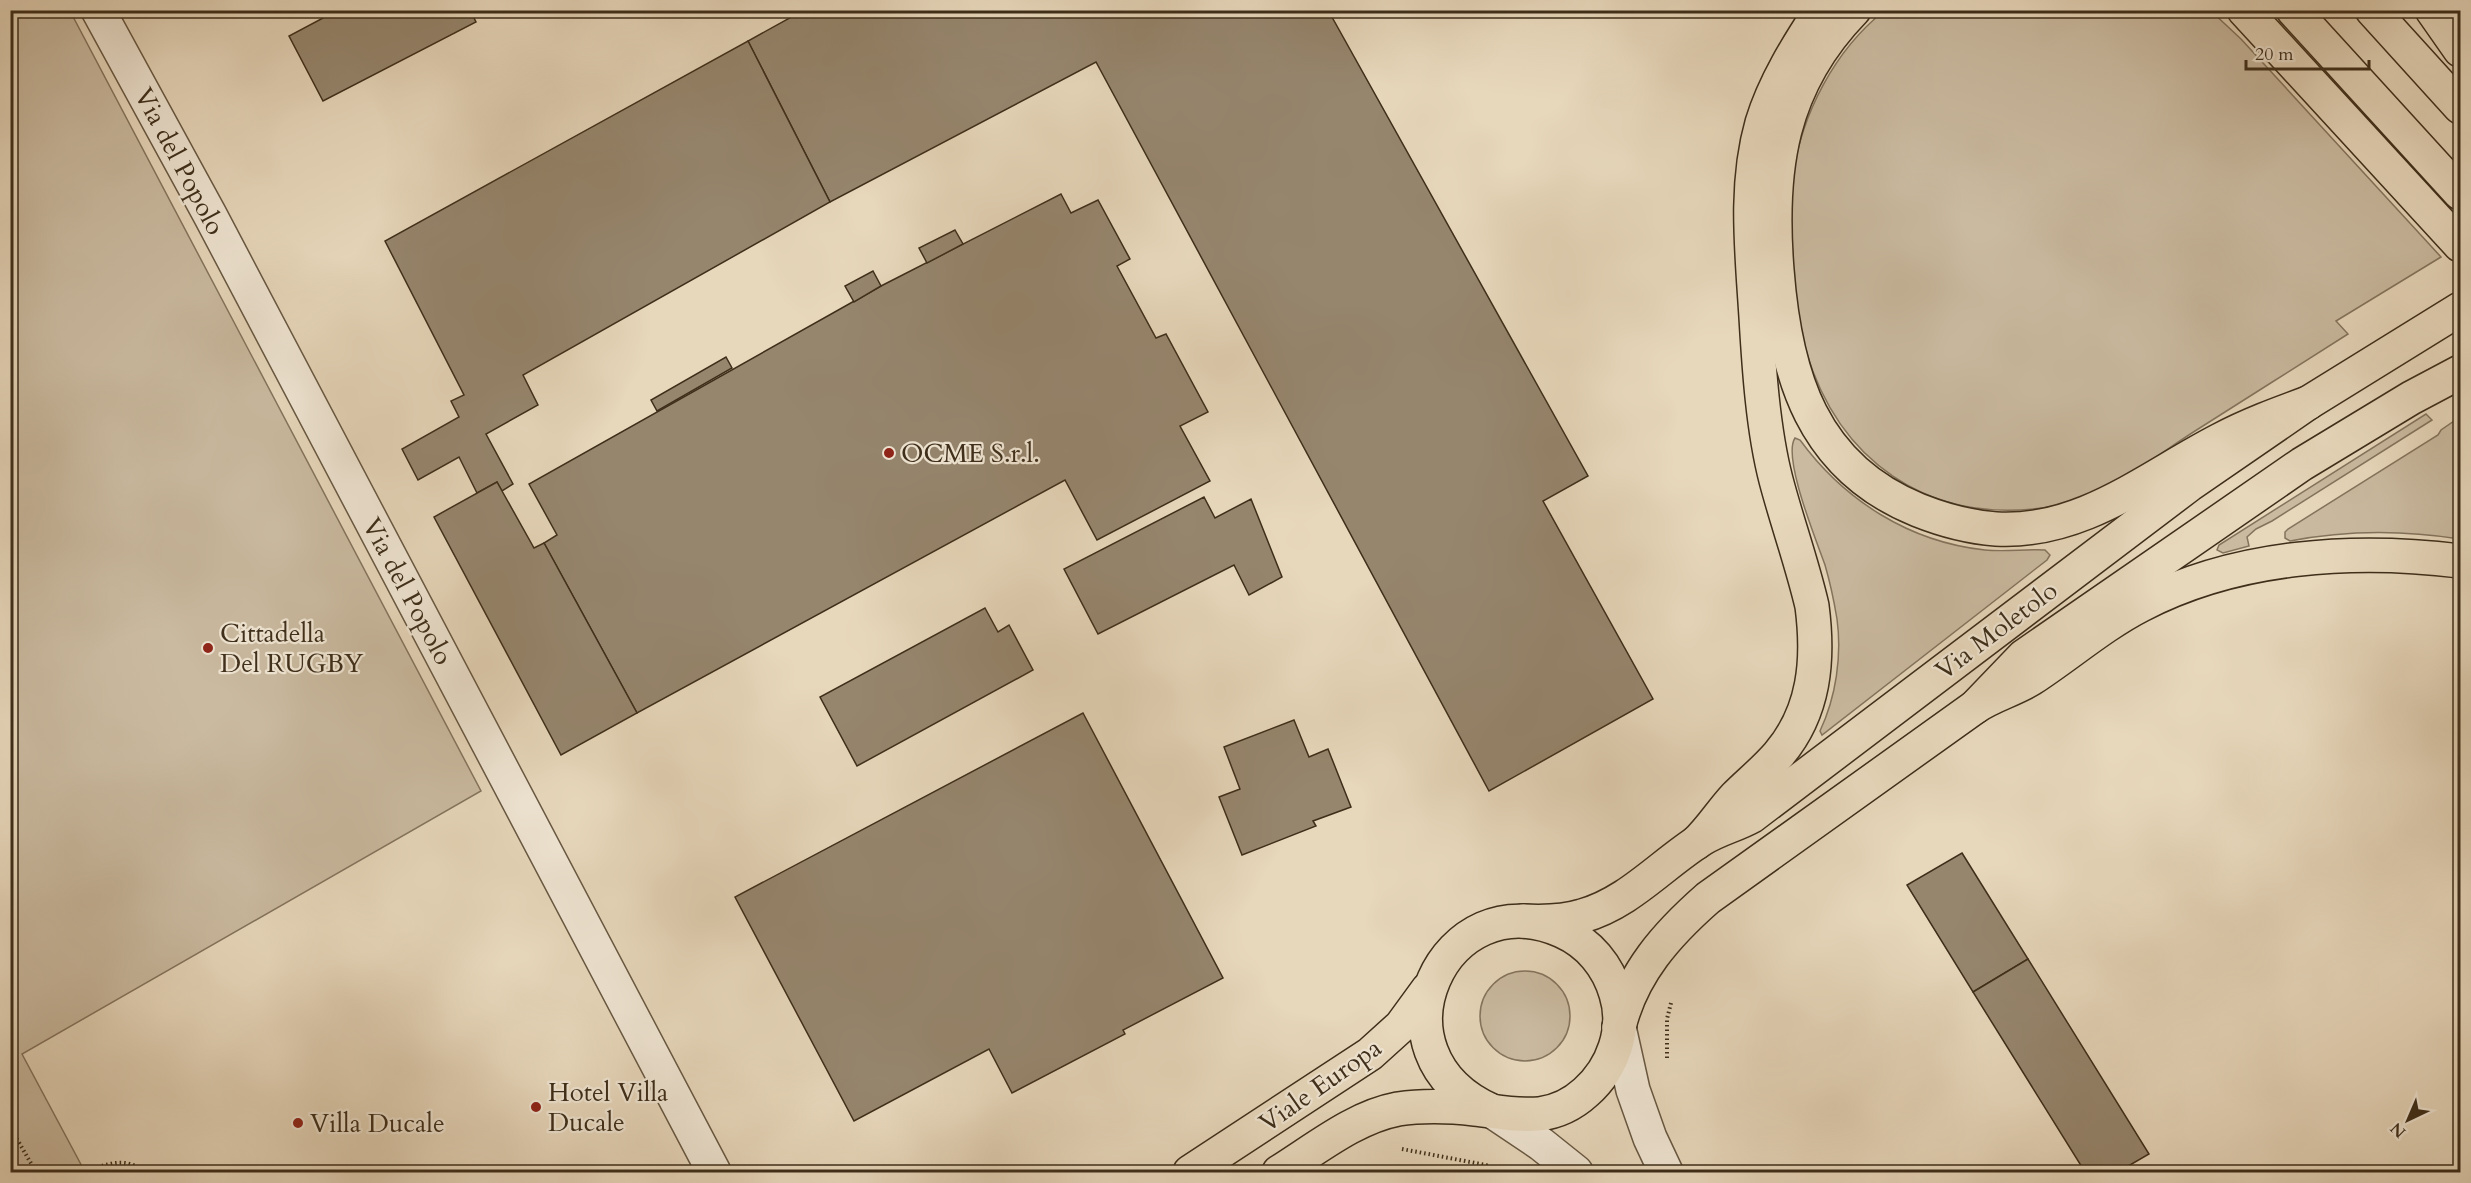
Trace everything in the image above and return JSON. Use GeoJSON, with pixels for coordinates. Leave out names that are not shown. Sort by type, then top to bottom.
{"type":"FeatureCollection","features":[{"type":"Feature","properties":{"kind":"main road"},"geometry":{"type":"LineString","coordinates":[[1696,843],[1715,824],[1731,801],[1778,755],[1790,739],[1808,705],[1814,678],[1812,606],[1775,477],[1764,402],[1759,360],[1750,208],[1754,158],[1765,115],[1791,60],[1821,10]]}},
{"type":"Feature","properties":{"kind":"main road"},"geometry":{"type":"LineString","coordinates":[[1854,10],[1814,64],[1790,112],[1776,171],[1774,226],[1780,306],[1789,357],[1798,386],[1813,417],[1830,444],[1852,470],[1893,498],[1944,519],[1997,529],[2052,525],[2104,506],[2220,440],[2251,425],[2308,403]]}},
{"type":"Feature","properties":{"kind":"main road"},"geometry":{"type":"LineString","coordinates":[[2244,10],[2460,245]]}},
{"type":"Feature","properties":{"kind":"main road"},"geometry":{"type":"LineString","coordinates":[[2293,10],[2460,193]]}},
{"type":"Feature","properties":{"kind":"main road"},"geometry":{"type":"LineString","coordinates":[[2372,10],[2460,107]]}},
{"type":"Feature","properties":{"kind":"main road"},"geometry":{"type":"LineString","coordinates":[[2432,10],[2460,50]]}},
{"type":"Feature","properties":{"kind":"main road","name":"Via Moletolo"},"geometry":{"type":"LineString","coordinates":[[2460,309],[2308,403],[2188,485],[1759,811],[1696,843],[1647,880],[1605,907],[1565,920],[1523,921],[1491,926],[1462,941],[1451,952],[1433,980],[1428,995],[1425,1027],[1434,1059],[1441,1073],[1458,1091],[1492,1112],[1524,1116],[1540,1115],[1555,1111],[1583,1095],[1595,1084],[1612,1057],[1619,1027],[1638,976],[1664,941],[1724,886],[1975,707],[2024,656],[2264,489],[2411,398],[2460,372]]}},
{"type":"Feature","properties":{"kind":"main road"},"geometry":{"type":"LineString","coordinates":[[1975,707],[1990,697],[2030,680],[2138,606],[2194,582],[2266,565],[2344,556],[2385,554],[2460,561]]}},
{"type":"Feature","properties":{"kind":"main road","name":"Via Moletolo"},"geometry":{"type":"LineString","coordinates":[[1523,921],[1547,925],[1569,934],[1583,942],[1594,953],[1604,966],[1617,995],[1619,1027]]}},
{"type":"Feature","properties":{"kind":"main road","name":"Viale Europa"},"geometry":{"type":"LineString","coordinates":[[1190,1173],[1370,1054],[1414,1011],[1433,980]]}},
{"type":"Feature","properties":{"kind":"main road","name":"Viale Europa"},"geometry":{"type":"LineString","coordinates":[[1279,1173],[1351,1128],[1388,1112],[1426,1106],[1492,1112]]}},
{"type":"Feature","properties":{"kind":"street","name":"Via del Popolo"},"geometry":{"type":"LineString","coordinates":[[98,10],[210,215],[714,1173]]}},
{"type":"Feature","properties":{"kind":"street"},"geometry":{"type":"LineString","coordinates":[[1619,1027],[1633,1090],[1650,1138],[1666,1173]]}},
{"type":"Feature","properties":{"kind":"street"},"geometry":{"type":"LineString","coordinates":[[1492,1112],[1541,1144],[1576,1173]]}},
{"type":"Feature","properties":{"kind":"path"},"geometry":{"type":"LineString","coordinates":[[1669,1066],[1667,1019],[1672,1001]]}},
{"type":"Feature","properties":{"kind":"path"},"geometry":{"type":"LineString","coordinates":[[10,1127],[36,1173]]}},
{"type":"Feature","properties":{"kind":"path"},"geometry":{"type":"LineString","coordinates":[[1394,1152],[1403,1149],[1441,1155],[1486,1165],[1501,1173]]}},
{"type":"Feature","properties":{"kind":"path"},"geometry":{"type":"LineString","coordinates":[[85,1173],[117,1162],[136,1164],[146,1173]]}},
{"type":"Feature","properties":{"kind":"shaded area","name":"Cittadella Del RUGBY"},"geometry":{"type":"Polygon","coordinates":[[[11,10],[70,11],[481,791],[22,1054],[85,1172],[11,1172],[11,10]]]}},
{"type":"Feature","properties":{"kind":"shaded area"},"geometry":{"type":"Polygon","coordinates":[[[1884,11],[2211,11],[2241,39],[2441,257],[2336,321],[2348,334],[2141,467],[2103,488],[2063,504],[2042,508],[2000,510],[1961,505],[1925,494],[1893,476],[1865,453],[1841,424],[1821,390],[1806,351],[1795,293],[1791,196],[1797,152],[1804,129],[1823,84],[1836,64],[1850,44],[1884,11]]]}},
{"type":"Feature","properties":{"kind":"shaded area"},"geometry":{"type":"Polygon","coordinates":[[[2426,414],[2432,420],[2256,529],[2247,537],[2249,546],[2223,553],[2217,550],[2219,545],[2426,414]]]}},
{"type":"Feature","properties":{"kind":"shaded area"},"geometry":{"type":"Polygon","coordinates":[[[2460,417],[2460,539],[2375,532],[2290,541],[2285,538],[2285,532],[2288,529],[2438,435],[2441,430],[2460,417]]]}},
{"type":"Feature","properties":{"kind":"shaded area"},"geometry":{"type":"Polygon","coordinates":[[[1795,438],[1800,440],[1817,462],[1858,499],[1905,528],[1957,545],[1992,551],[2045,550],[2050,555],[2047,560],[1822,735],[1820,731],[1834,690],[1838,662],[1837,619],[1827,571],[1809,520],[1793,463],[1792,448],[1795,438]]]}},
{"type":"Feature","properties":{"kind":"shaded area"},"geometry":{"type":"Polygon","coordinates":[[[1525,971],[1542,974],[1557,984],[1567,999],[1570,1016],[1567,1033],[1557,1048],[1542,1058],[1525,1061],[1508,1058],[1493,1048],[1483,1033],[1480,1016],[1483,999],[1493,984],[1508,974],[1525,971]]]}},
{"type":"Feature","properties":{"kind":"building"},"geometry":{"type":"Polygon","coordinates":[[[338,10],[470,10],[476,22],[323,101],[289,36],[338,10]]]}},
{"type":"Feature","properties":{"kind":"building"},"geometry":{"type":"Polygon","coordinates":[[[804,10],[1328,10],[1588,476],[1543,501],[1653,699],[1489,791],[1096,62],[830,202],[748,41],[804,10]]]}},
{"type":"Feature","properties":{"kind":"building"},"geometry":{"type":"Polygon","coordinates":[[[748,41],[830,202],[523,375],[538,405],[486,434],[513,484],[502,491],[497,482],[477,493],[459,457],[418,480],[402,449],[459,417],[451,401],[464,395],[385,241],[748,41]]]}},
{"type":"Feature","properties":{"kind":"building","name":"OCME S.r.l."},"geometry":{"type":"Polygon","coordinates":[[[1061,194],[1071,213],[1098,200],[1130,259],[1117,266],[1156,338],[1166,334],[1208,412],[1180,426],[1210,481],[1097,540],[1065,480],[637,713],[544,543],[557,535],[529,484],[881,286],[1061,194]]]}},
{"type":"Feature","properties":{"kind":"building"},"geometry":{"type":"Polygon","coordinates":[[[955,230],[963,244],[927,263],[919,248],[955,230]]]}},
{"type":"Feature","properties":{"kind":"building"},"geometry":{"type":"Polygon","coordinates":[[[873,271],[881,286],[854,302],[845,286],[873,271]]]}},
{"type":"Feature","properties":{"kind":"building"},"geometry":{"type":"Polygon","coordinates":[[[726,357],[732,368],[657,411],[651,400],[726,357]]]}},
{"type":"Feature","properties":{"kind":"building"},"geometry":{"type":"Polygon","coordinates":[[[497,482],[534,548],[544,543],[637,713],[561,755],[434,517],[497,482]]]}},
{"type":"Feature","properties":{"kind":"building"},"geometry":{"type":"Polygon","coordinates":[[[1204,497],[1215,518],[1251,499],[1282,577],[1249,595],[1234,565],[1098,634],[1064,569],[1204,497]]]}},
{"type":"Feature","properties":{"kind":"building"},"geometry":{"type":"Polygon","coordinates":[[[985,608],[998,632],[1009,625],[1033,670],[857,766],[820,697],[985,608]]]}},
{"type":"Feature","properties":{"kind":"building"},"geometry":{"type":"Polygon","coordinates":[[[1083,713],[1223,978],[1123,1030],[1125,1034],[1012,1093],[989,1049],[854,1121],[735,897],[1083,713]]]}},
{"type":"Feature","properties":{"kind":"building"},"geometry":{"type":"Polygon","coordinates":[[[1294,720],[1309,757],[1328,749],[1351,807],[1313,821],[1316,826],[1242,855],[1219,797],[1240,789],[1224,747],[1294,720]]]}},
{"type":"Feature","properties":{"kind":"building"},"geometry":{"type":"Polygon","coordinates":[[[1962,853],[2028,959],[1973,992],[1907,885],[1962,853]]]}},
{"type":"Feature","properties":{"kind":"building"},"geometry":{"type":"Polygon","coordinates":[[[2028,959],[2149,1154],[2118,1172],[2085,1172],[1973,992],[2028,959]]]}},
{"type":"Feature","properties":{"kind":"place","name":"OCME S.r.l."},"geometry":{"type":"Point","coordinates":[889,453]}},
{"type":"Feature","properties":{"kind":"place","name":"Cittadella Del RUGBY"},"geometry":{"type":"Point","coordinates":[208,648]}},
{"type":"Feature","properties":{"kind":"place","name":"Hotel Villa Ducale"},"geometry":{"type":"Point","coordinates":[536,1107]}},
{"type":"Feature","properties":{"kind":"place","name":"Villa Ducale"},"geometry":{"type":"Point","coordinates":[298,1123]}}]}
